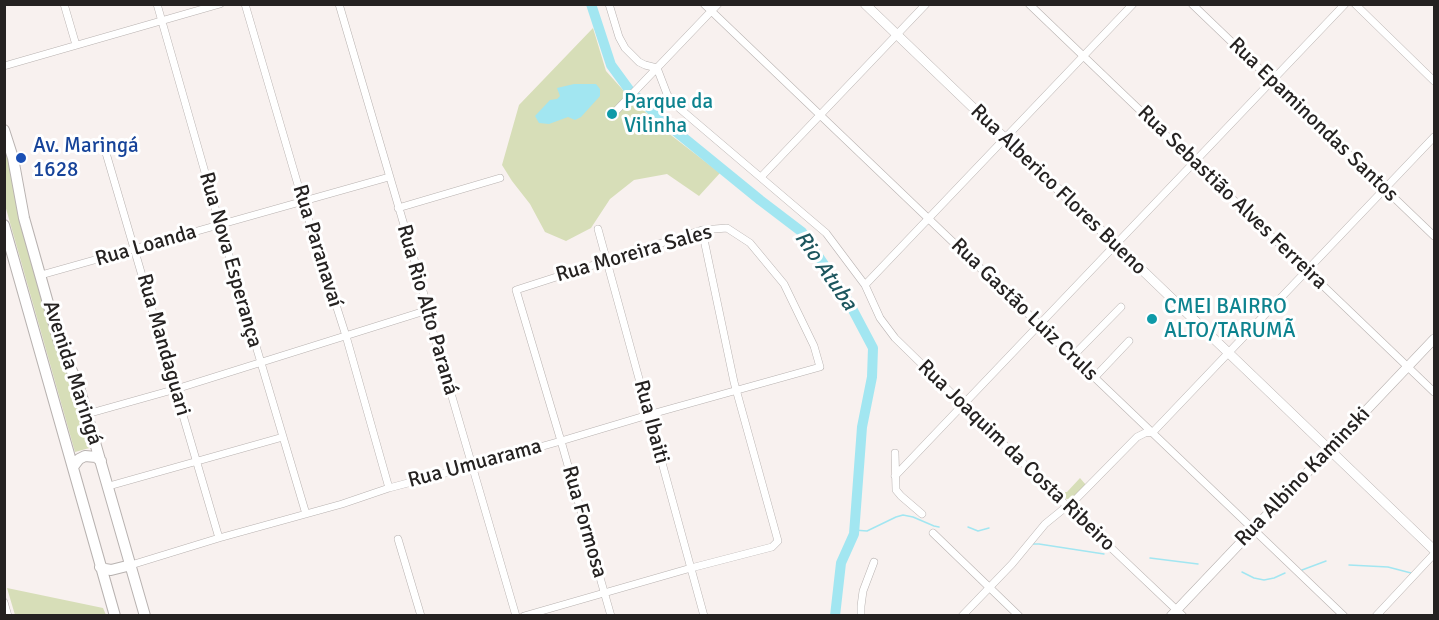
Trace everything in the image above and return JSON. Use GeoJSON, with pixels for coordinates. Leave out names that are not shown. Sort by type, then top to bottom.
{"type":"FeatureCollection","features":[{"type":"Feature","properties":{"kind":"main road","name":"Avenida Maringá"},"geometry":{"type":"LineString","coordinates":[[4,130],[13,158],[24,218],[59,342],[79,387],[146,615]]}},
{"type":"Feature","properties":{"kind":"main road","name":"Avenida Maringá"},"geometry":{"type":"LineString","coordinates":[[4,225],[115,615]]}},
{"type":"Feature","properties":{"kind":"main road"},"geometry":{"type":"LineString","coordinates":[[73,467],[79,459],[85,456],[101,460]]}},
{"type":"Feature","properties":{"kind":"main road"},"geometry":{"type":"LineString","coordinates":[[100,567],[111,570],[131,565]]}},
{"type":"Feature","properties":{"kind":"street"},"geometry":{"type":"LineString","coordinates":[[64,4],[76,45]]}},
{"type":"Feature","properties":{"kind":"street","name":"Rua Nova Esperança"},"geometry":{"type":"LineString","coordinates":[[157,4],[260,363],[306,514]]}},
{"type":"Feature","properties":{"kind":"street"},"geometry":{"type":"LineString","coordinates":[[4,66],[220,4]]}},
{"type":"Feature","properties":{"kind":"street","name":"Rua Paranavaí"},"geometry":{"type":"LineString","coordinates":[[245,4],[303,202],[346,336],[389,488]]}},
{"type":"Feature","properties":{"kind":"street","name":"Rua Rio Alto Paraná"},"geometry":{"type":"LineString","coordinates":[[339,4],[516,615]]}},
{"type":"Feature","properties":{"kind":"street"},"geometry":{"type":"LineString","coordinates":[[609,4],[619,37],[625,48],[639,62],[657,68]]}},
{"type":"Feature","properties":{"kind":"street","name":"Rua Gastão Luiz Cruls"},"geometry":{"type":"LineString","coordinates":[[704,4],[1344,615]]}},
{"type":"Feature","properties":{"kind":"street"},"geometry":{"type":"LineString","coordinates":[[613,114],[718,4]]}},
{"type":"Feature","properties":{"kind":"street","name":"Rua Alberico Flores Bueno"},"geometry":{"type":"LineString","coordinates":[[865,4],[1434,550]]}},
{"type":"Feature","properties":{"kind":"street"},"geometry":{"type":"LineString","coordinates":[[761,177],[926,4]]}},
{"type":"Feature","properties":{"kind":"street","name":"Rua Sebastião Alves Ferreira"},"geometry":{"type":"LineString","coordinates":[[1029,4],[1434,392]]}},
{"type":"Feature","properties":{"kind":"street"},"geometry":{"type":"LineString","coordinates":[[865,285],[1133,4]]}},
{"type":"Feature","properties":{"kind":"street","name":"Rua Epaminondas Santos"},"geometry":{"type":"LineString","coordinates":[[1192,4],[1434,236]]}},
{"type":"Feature","properties":{"kind":"street"},"geometry":{"type":"LineString","coordinates":[[895,476],[1345,4]]}},
{"type":"Feature","properties":{"kind":"street"},"geometry":{"type":"LineString","coordinates":[[1355,4],[1434,81]]}},
{"type":"Feature","properties":{"kind":"street","name":"Rua Joaquim da Costa Ribeiro"},"geometry":{"type":"LineString","coordinates":[[657,68],[672,102],[826,233],[865,285],[880,318],[890,333],[1177,614]]}},
{"type":"Feature","properties":{"kind":"street"},"geometry":{"type":"LineString","coordinates":[[962,615],[1012,564],[1039,530],[1068,507],[1137,438],[1145,433],[1153,432],[1434,137]]}},
{"type":"Feature","properties":{"kind":"street","name":"Rua Mandaguari"},"geometry":{"type":"LineString","coordinates":[[106,153],[219,538]]}},
{"type":"Feature","properties":{"kind":"street","name":"Rua Loanda"},"geometry":{"type":"LineString","coordinates":[[41,276],[389,177]]}},
{"type":"Feature","properties":{"kind":"street"},"geometry":{"type":"LineString","coordinates":[[398,208],[500,178]]}},
{"type":"Feature","properties":{"kind":"street","name":"Rua Moreira Sales"},"geometry":{"type":"LineString","coordinates":[[516,290],[702,230],[727,228],[750,243],[784,284],[814,346],[819,367]]}},
{"type":"Feature","properties":{"kind":"street","name":"Rua Ibaiti"},"geometry":{"type":"LineString","coordinates":[[598,229],[705,615]]}},
{"type":"Feature","properties":{"kind":"street"},"geometry":{"type":"LineString","coordinates":[[524,615],[772,547],[778,541],[736,390],[702,230]]}},
{"type":"Feature","properties":{"kind":"street","name":"Rua Formosa"},"geometry":{"type":"LineString","coordinates":[[516,290],[611,615]]}},
{"type":"Feature","properties":{"kind":"street"},"geometry":{"type":"LineString","coordinates":[[1074,356],[1121,307]]}},
{"type":"Feature","properties":{"kind":"street"},"geometry":{"type":"LineString","coordinates":[[87,414],[176,389],[428,310]]}},
{"type":"Feature","properties":{"kind":"street","name":"Rua Albino Kaminski"},"geometry":{"type":"LineString","coordinates":[[1177,614],[1434,339]]}},
{"type":"Feature","properties":{"kind":"street"},"geometry":{"type":"LineString","coordinates":[[1095,377],[1129,341]]}},
{"type":"Feature","properties":{"kind":"street","name":"Rua Umuarama"},"geometry":{"type":"LineString","coordinates":[[131,565],[342,504],[389,488],[819,367]]}},
{"type":"Feature","properties":{"kind":"street"},"geometry":{"type":"LineString","coordinates":[[109,486],[283,437]]}},
{"type":"Feature","properties":{"kind":"street"},"geometry":{"type":"LineString","coordinates":[[895,453],[895,486],[898,493],[922,514]]}},
{"type":"Feature","properties":{"kind":"street"},"geometry":{"type":"LineString","coordinates":[[933,533],[1019,615]]}},
{"type":"Feature","properties":{"kind":"street"},"geometry":{"type":"LineString","coordinates":[[398,539],[422,615]]}},
{"type":"Feature","properties":{"kind":"street"},"geometry":{"type":"LineString","coordinates":[[1376,615],[1434,555]]}},
{"type":"Feature","properties":{"kind":"street"},"geometry":{"type":"LineString","coordinates":[[861,615],[861,601],[874,562]]}},
{"type":"Feature","properties":{"kind":"street"},"geometry":{"type":"LineString","coordinates":[[4,602],[8,615]]}},
{"type":"Feature","properties":{"kind":"green space"},"geometry":{"type":"Polygon","coordinates":[[[593,28],[606,71],[631,99],[672,136],[720,173],[699,196],[667,174],[634,180],[610,199],[591,228],[566,241],[545,232],[530,204],[502,165],[519,105],[593,28]]]}},
{"type":"Feature","properties":{"kind":"green space"},"geometry":{"type":"Polygon","coordinates":[[[4,146],[93,447],[75,452],[5,205],[4,146]]]}},
{"type":"Feature","properties":{"kind":"green space"},"geometry":{"type":"Polygon","coordinates":[[[1080,478],[1086,485],[1072,499],[1063,498],[1065,492],[1080,478]]]}},
{"type":"Feature","properties":{"kind":"green space"},"geometry":{"type":"Polygon","coordinates":[[[7,588],[103,608],[106,615],[15,615],[7,588]]]}},
{"type":"Feature","properties":{"kind":"water"},"geometry":{"type":"Polygon","coordinates":[[[574,84],[596,84],[600,89],[600,96],[581,117],[575,120],[568,117],[549,124],[539,123],[535,116],[550,100],[560,96],[557,88],[574,84]]]}},
{"type":"Feature","properties":{"kind":"waterway","name":"Rio Atuba"},"geometry":{"type":"LineString","coordinates":[[591,4],[611,65],[630,91],[668,125],[802,232],[846,297],[873,348],[872,377],[862,427],[854,534],[841,563],[835,616]]}},
{"type":"Feature","properties":{"kind":"waterway"},"geometry":{"type":"LineString","coordinates":[[854,530],[867,531],[903,515],[939,527]]}},
{"type":"Feature","properties":{"kind":"waterway"},"geometry":{"type":"LineString","coordinates":[[968,527],[978,531],[989,528]]}},
{"type":"Feature","properties":{"kind":"waterway"},"geometry":{"type":"LineString","coordinates":[[1031,544],[1104,554]]}},
{"type":"Feature","properties":{"kind":"waterway"},"geometry":{"type":"LineString","coordinates":[[1150,558],[1198,564]]}},
{"type":"Feature","properties":{"kind":"waterway"},"geometry":{"type":"LineString","coordinates":[[1302,570],[1326,561]]}},
{"type":"Feature","properties":{"kind":"waterway"},"geometry":{"type":"LineString","coordinates":[[1349,565],[1388,567],[1411,573]]}},
{"type":"Feature","properties":{"kind":"waterway"},"geometry":{"type":"LineString","coordinates":[[1242,572],[1264,580],[1285,573]]}},
{"type":"Feature","properties":{"kind":"place","name":"Parque da Vilinha"},"geometry":{"type":"Point","coordinates":[612,114]}},
{"type":"Feature","properties":{"kind":"place","name":"Av. Maringá 1628"},"geometry":{"type":"Point","coordinates":[21,158]}},
{"type":"Feature","properties":{"kind":"place","name":"CMEI BAIRRO ALTO/TARUMÃ"},"geometry":{"type":"Point","coordinates":[1152,319]}}]}
